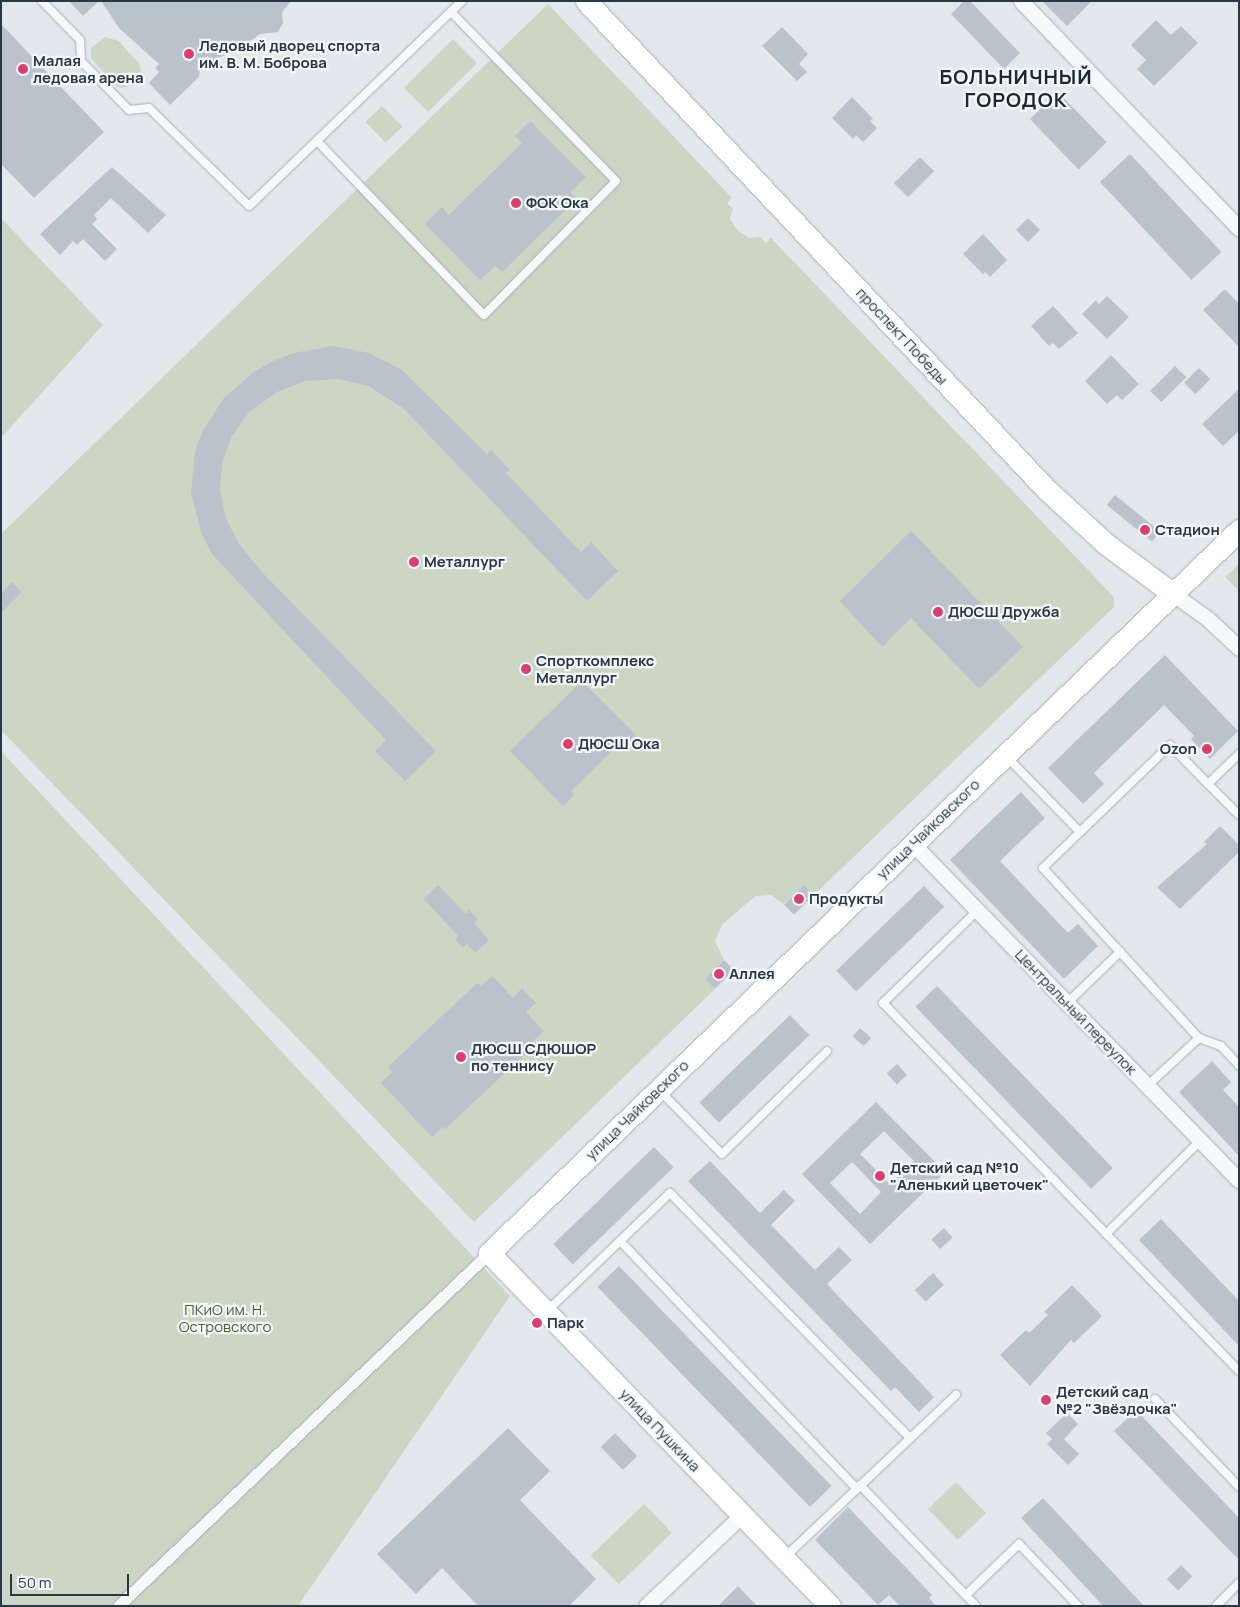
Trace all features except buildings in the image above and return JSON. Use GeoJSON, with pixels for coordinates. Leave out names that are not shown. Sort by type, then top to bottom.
{"type":"FeatureCollection","features":[{"type":"Feature","properties":{"kind":"main road","name":"проспект Победы"},"geometry":{"type":"LineString","coordinates":[[586,1],[1046,489],[1106,544],[1172,594]]}},
{"type":"Feature","properties":{"kind":"main road","name":"улица Чайковского"},"geometry":{"type":"LineString","coordinates":[[489,1253],[1239,530]]}},
{"type":"Feature","properties":{"kind":"main road","name":"улица Пушкина"},"geometry":{"type":"LineString","coordinates":[[489,1253],[830,1606]]}},
{"type":"Feature","properties":{"kind":"street"},"geometry":{"type":"LineString","coordinates":[[1021,1],[1239,228]]}},
{"type":"Feature","properties":{"kind":"street","name":"проспект Победы"},"geometry":{"type":"LineString","coordinates":[[1172,594],[1208,619],[1239,648]]}},
{"type":"Feature","properties":{"kind":"street","name":"Центральный переулок"},"geometry":{"type":"LineString","coordinates":[[913,844],[1239,1180]]}},
{"type":"Feature","properties":{"kind":"street"},"geometry":{"type":"LineString","coordinates":[[118,1606],[489,1253]]}},
{"type":"Feature","properties":{"kind":"street"},"geometry":{"type":"LineString","coordinates":[[646,1606],[742,1515]]}},
{"type":"Feature","properties":{"kind":"lane"},"geometry":{"type":"LineString","coordinates":[[42,1],[80,40],[80,60],[129,110],[149,108],[249,206],[462,1]]}},
{"type":"Feature","properties":{"kind":"lane"},"geometry":{"type":"LineString","coordinates":[[317,141],[484,315],[616,182],[450,12]]}},
{"type":"Feature","properties":{"kind":"lane"},"geometry":{"type":"LineString","coordinates":[[1239,815],[1170,745],[1043,868],[1199,1038],[1221,1046],[1239,1065]]}},
{"type":"Feature","properties":{"kind":"lane"},"geometry":{"type":"LineString","coordinates":[[1208,784],[1239,754]]}},
{"type":"Feature","properties":{"kind":"lane"},"geometry":{"type":"LineString","coordinates":[[1005,755],[1080,832]]}},
{"type":"Feature","properties":{"kind":"lane"},"geometry":{"type":"LineString","coordinates":[[978,911],[883,1003],[1239,1371]]}},
{"type":"Feature","properties":{"kind":"lane"},"geometry":{"type":"LineString","coordinates":[[1067,1003],[1120,952]]}},
{"type":"Feature","properties":{"kind":"lane"},"geometry":{"type":"LineString","coordinates":[[1147,1086],[1199,1038]]}},
{"type":"Feature","properties":{"kind":"lane"},"geometry":{"type":"LineString","coordinates":[[658,1089],[722,1154],[827,1051]]}},
{"type":"Feature","properties":{"kind":"lane"},"geometry":{"type":"LineString","coordinates":[[1106,1234],[1200,1141]]}},
{"type":"Feature","properties":{"kind":"lane"},"geometry":{"type":"LineString","coordinates":[[546,1312],[670,1193],[910,1438]]}},
{"type":"Feature","properties":{"kind":"lane"},"geometry":{"type":"LineString","coordinates":[[620,1241],[976,1606]]}},
{"type":"Feature","properties":{"kind":"lane"},"geometry":{"type":"LineString","coordinates":[[784,1558],[956,1395]]}},
{"type":"Feature","properties":{"kind":"lane"},"geometry":{"type":"LineString","coordinates":[[1155,1399],[1239,1487]]}},
{"type":"Feature","properties":{"kind":"lane"},"geometry":{"type":"LineString","coordinates":[[966,1595],[1019,1544],[1078,1606]]}},
{"type":"Feature","properties":{"kind":"lane"},"geometry":{"type":"LineString","coordinates":[[1216,1606],[1239,1583]]}},
{"type":"Feature","properties":{"kind":"green space","name":"Спорткомплекс Металлург"},"geometry":{"type":"Polygon","coordinates":[[[548,4],[732,198],[727,203],[733,209],[730,219],[738,231],[750,238],[760,237],[766,243],[771,238],[1114,597],[1114,607],[814,895],[804,885],[784,904],[771,895],[755,896],[722,925],[715,941],[724,960],[705,979],[715,989],[474,1222],[1,730],[1,534],[548,4]]]}},
{"type":"Feature","properties":{"kind":"green space"},"geometry":{"type":"Polygon","coordinates":[[[105,37],[119,41],[140,65],[141,75],[133,85],[121,88],[116,86],[91,58],[91,48],[105,37]]]}},
{"type":"Feature","properties":{"kind":"green space"},"geometry":{"type":"Polygon","coordinates":[[[453,39],[477,63],[428,112],[404,88],[453,39]]]}},
{"type":"Feature","properties":{"kind":"green space"},"geometry":{"type":"Polygon","coordinates":[[[382,106],[402,127],[386,143],[365,122],[382,106]]]}},
{"type":"Feature","properties":{"kind":"green space"},"geometry":{"type":"Polygon","coordinates":[[[1,218],[103,325],[1,438],[1,218]]]}},
{"type":"Feature","properties":{"kind":"green space"},"geometry":{"type":"Polygon","coordinates":[[[1239,564],[1239,591],[1225,577],[1239,564]]]}},
{"type":"Feature","properties":{"kind":"green space","name":"ПКиО им. Н. Островского"},"geometry":{"type":"Polygon","coordinates":[[[1,751],[510,1296],[298,1606],[1,1606],[1,751]]]}},
{"type":"Feature","properties":{"kind":"green space"},"geometry":{"type":"Polygon","coordinates":[[[956,1482],[986,1513],[958,1540],[928,1509],[956,1482]]]}},
{"type":"Feature","properties":{"kind":"green space"},"geometry":{"type":"Polygon","coordinates":[[[644,1504],[672,1533],[619,1584],[591,1555],[644,1504]]]}},
{"type":"Feature","properties":{"kind":"place","name":"Ледовый дворец спорта им. В. М. Боброва"},"geometry":{"type":"Point","coordinates":[189,54]}},
{"type":"Feature","properties":{"kind":"place","name":"Малая ледовая арена"},"geometry":{"type":"Point","coordinates":[23,69]}},
{"type":"Feature","properties":{"kind":"place","name":"ФОК Ока"},"geometry":{"type":"Point","coordinates":[516,203]}},
{"type":"Feature","properties":{"kind":"place","name":"Стадион"},"geometry":{"type":"Point","coordinates":[1145,530]}},
{"type":"Feature","properties":{"kind":"place","name":"Металлург"},"geometry":{"type":"Point","coordinates":[414,562]}},
{"type":"Feature","properties":{"kind":"place","name":"ДЮСШ Дружба"},"geometry":{"type":"Point","coordinates":[938,612]}},
{"type":"Feature","properties":{"kind":"place","name":"Спорткомплекс Металлург"},"geometry":{"type":"Point","coordinates":[526,669]}},
{"type":"Feature","properties":{"kind":"place","name":"ДЮСШ Ока"},"geometry":{"type":"Point","coordinates":[568,744]}},
{"type":"Feature","properties":{"kind":"place","name":"Ozon"},"geometry":{"type":"Point","coordinates":[1207,749]}},
{"type":"Feature","properties":{"kind":"place","name":"Продукты"},"geometry":{"type":"Point","coordinates":[799,899]}},
{"type":"Feature","properties":{"kind":"place","name":"Аллея"},"geometry":{"type":"Point","coordinates":[719,974]}},
{"type":"Feature","properties":{"kind":"place","name":"ДЮСШ СДЮШОР по теннису"},"geometry":{"type":"Point","coordinates":[461,1057]}},
{"type":"Feature","properties":{"kind":"place","name":"Детский сад №10 \"Аленький цветочек\""},"geometry":{"type":"Point","coordinates":[880,1176]}},
{"type":"Feature","properties":{"kind":"place","name":"Парк"},"geometry":{"type":"Point","coordinates":[537,1323]}},
{"type":"Feature","properties":{"kind":"place","name":"Детский сад №2 \"Звёздочка\""},"geometry":{"type":"Point","coordinates":[1046,1400]}},
{"type":"Feature","properties":{"kind":"district","name":"БОЛЬНИЧНЫЙ ГОРОДОК"},"geometry":{"type":"Point","coordinates":[1016,88]}}]}
